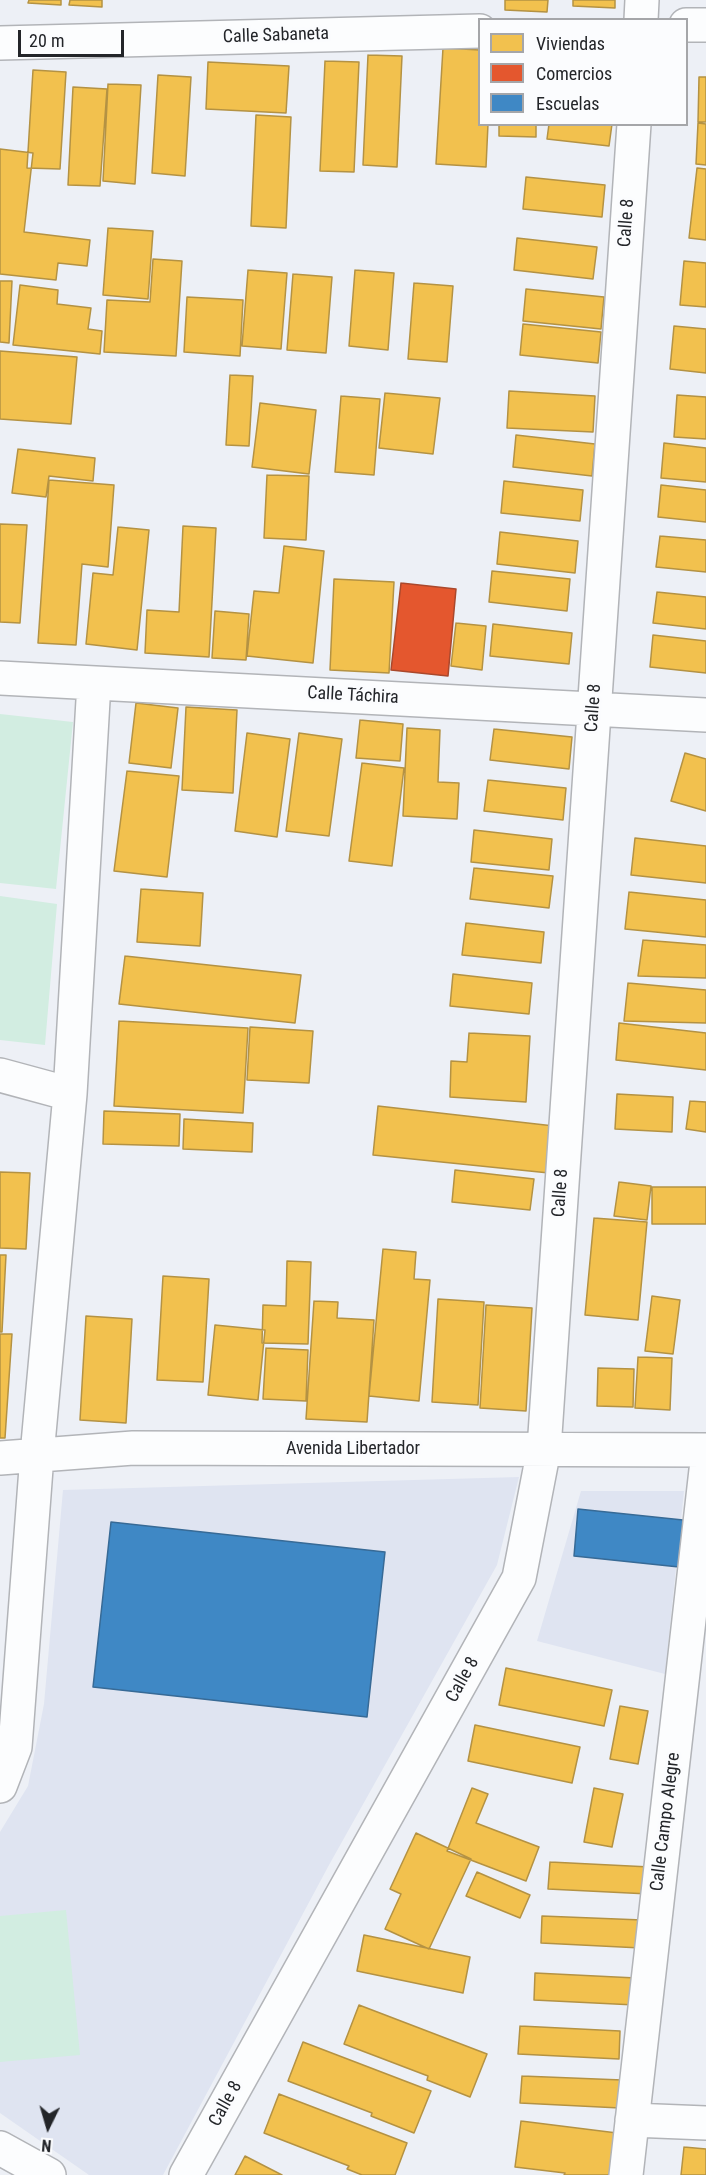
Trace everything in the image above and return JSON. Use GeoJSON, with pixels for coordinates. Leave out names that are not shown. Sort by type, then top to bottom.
{"type":"FeatureCollection","features":[{"type":"Feature","properties":{"kind":"street"},"geometry":{"type":"LineString","coordinates":[[641,18],[642,0]]}},
{"type":"Feature","properties":{"kind":"street"},"geometry":{"type":"LineString","coordinates":[[688,25],[706,25]]}},
{"type":"Feature","properties":{"kind":"street","name":"Calle Sabaneta"},"geometry":{"type":"LineString","coordinates":[[0,44],[478,31]]}},
{"type":"Feature","properties":{"kind":"street","name":"Calle 8"},"geometry":{"type":"LineString","coordinates":[[186,2175],[519,1578],[544,1449],[634,126]]}},
{"type":"Feature","properties":{"kind":"street","name":"Calle Táchira"},"geometry":{"type":"LineString","coordinates":[[0,678],[706,715]]}},
{"type":"Feature","properties":{"kind":"street"},"geometry":{"type":"LineString","coordinates":[[0,1786],[15,1747],[37,1455],[70,1094],[94,683]]}},
{"type":"Feature","properties":{"kind":"street"},"geometry":{"type":"LineString","coordinates":[[0,1075],[70,1094]]}},
{"type":"Feature","properties":{"kind":"street","name":"Avenida Libertador"},"geometry":{"type":"LineString","coordinates":[[0,1458],[133,1448],[706,1450]]}},
{"type":"Feature","properties":{"kind":"street","name":"Calle Campo Alegre"},"geometry":{"type":"LineString","coordinates":[[626,2175],[706,1470]]}},
{"type":"Feature","properties":{"kind":"street"},"geometry":{"type":"LineString","coordinates":[[632,2120],[706,2123]]}},
{"type":"Feature","properties":{"kind":"street"},"geometry":{"type":"LineString","coordinates":[[0,2148],[49,2175]]}},
{"type":"Feature","properties":{"kind":"shaded area"},"geometry":{"type":"Polygon","coordinates":[[[519,1477],[497,1565],[329,1865],[163,2175],[89,2175],[0,2113],[0,1832],[28,1786],[44,1704],[63,1490],[519,1477]]]}},
{"type":"Feature","properties":{"kind":"shaded area"},"geometry":{"type":"Polygon","coordinates":[[[581,1491],[684,1491],[665,1674],[537,1641],[581,1491]]]}},
{"type":"Feature","properties":{"kind":"green space"},"geometry":{"type":"Polygon","coordinates":[[[0,714],[73,722],[56,889],[0,883],[0,714]]]}},
{"type":"Feature","properties":{"kind":"green space"},"geometry":{"type":"Polygon","coordinates":[[[0,896],[57,904],[45,1045],[0,1040],[0,896]]]}},
{"type":"Feature","properties":{"kind":"green space"},"geometry":{"type":"Polygon","coordinates":[[[66,1910],[80,2055],[0,2062],[0,1916],[66,1910]]]}},
{"type":"Feature","properties":{"kind":"building: Viviendas"},"geometry":{"type":"Polygon","coordinates":[[[29,0],[61,0],[61,5],[28,3],[29,0]]]}},
{"type":"Feature","properties":{"kind":"building: Viviendas"},"geometry":{"type":"Polygon","coordinates":[[[70,0],[102,0],[102,7],[69,5],[70,0]]]}},
{"type":"Feature","properties":{"kind":"building: Viviendas"},"geometry":{"type":"Polygon","coordinates":[[[505,0],[548,0],[547,12],[505,10],[505,0]]]}},
{"type":"Feature","properties":{"kind":"building: Viviendas"},"geometry":{"type":"Polygon","coordinates":[[[573,0],[615,0],[615,8],[573,6],[573,0]]]}},
{"type":"Feature","properties":{"kind":"building: Viviendas"},"geometry":{"type":"Polygon","coordinates":[[[443,48],[478,50],[478,126],[488,126],[486,167],[436,164],[443,48]]]}},
{"type":"Feature","properties":{"kind":"building: Viviendas"},"geometry":{"type":"Polygon","coordinates":[[[368,55],[402,56],[397,167],[363,165],[368,55]]]}},
{"type":"Feature","properties":{"kind":"building: Viviendas"},"geometry":{"type":"Polygon","coordinates":[[[325,61],[359,62],[354,172],[320,171],[325,61]]]}},
{"type":"Feature","properties":{"kind":"building: Viviendas"},"geometry":{"type":"Polygon","coordinates":[[[208,62],[289,66],[286,113],[206,109],[208,62]]]}},
{"type":"Feature","properties":{"kind":"building: Viviendas"},"geometry":{"type":"Polygon","coordinates":[[[33,70],[66,72],[60,169],[27,168],[33,70]]]}},
{"type":"Feature","properties":{"kind":"building: Viviendas"},"geometry":{"type":"Polygon","coordinates":[[[158,75],[191,77],[185,176],[152,173],[158,75]]]}},
{"type":"Feature","properties":{"kind":"building: Viviendas"},"geometry":{"type":"Polygon","coordinates":[[[699,77],[706,77],[706,122],[698,122],[699,77]]]}},
{"type":"Feature","properties":{"kind":"building: Viviendas"},"geometry":{"type":"Polygon","coordinates":[[[108,84],[141,85],[135,184],[103,181],[108,84]]]}},
{"type":"Feature","properties":{"kind":"building: Viviendas"},"geometry":{"type":"Polygon","coordinates":[[[73,87],[107,89],[100,186],[68,185],[73,87]]]}},
{"type":"Feature","properties":{"kind":"building: Viviendas"},"geometry":{"type":"Polygon","coordinates":[[[256,115],[291,117],[286,228],[251,226],[256,115]]]}},
{"type":"Feature","properties":{"kind":"building: Viviendas"},"geometry":{"type":"Polygon","coordinates":[[[698,123],[706,124],[706,165],[696,164],[698,123]]]}},
{"type":"Feature","properties":{"kind":"building: Viviendas"},"geometry":{"type":"Polygon","coordinates":[[[499,126],[536,126],[536,137],[499,136],[499,126]]]}},
{"type":"Feature","properties":{"kind":"building: Viviendas"},"geometry":{"type":"Polygon","coordinates":[[[549,126],[612,126],[609,146],[547,139],[549,126]]]}},
{"type":"Feature","properties":{"kind":"building: Viviendas"},"geometry":{"type":"Polygon","coordinates":[[[0,149],[33,153],[24,232],[90,240],[87,266],[58,263],[56,280],[0,274],[0,149]]]}},
{"type":"Feature","properties":{"kind":"building: Viviendas"},"geometry":{"type":"Polygon","coordinates":[[[697,168],[706,169],[706,240],[689,238],[697,168]]]}},
{"type":"Feature","properties":{"kind":"building: Viviendas"},"geometry":{"type":"Polygon","coordinates":[[[526,177],[605,185],[602,217],[523,209],[526,177]]]}},
{"type":"Feature","properties":{"kind":"building: Viviendas"},"geometry":{"type":"Polygon","coordinates":[[[108,228],[153,231],[148,299],[103,295],[108,228]]]}},
{"type":"Feature","properties":{"kind":"building: Viviendas"},"geometry":{"type":"Polygon","coordinates":[[[517,238],[597,247],[593,279],[514,270],[517,238]]]}},
{"type":"Feature","properties":{"kind":"building: Viviendas"},"geometry":{"type":"Polygon","coordinates":[[[153,259],[182,261],[176,356],[104,352],[107,300],[150,302],[153,259]]]}},
{"type":"Feature","properties":{"kind":"building: Viviendas"},"geometry":{"type":"Polygon","coordinates":[[[684,261],[706,263],[706,307],[680,305],[684,261]]]}},
{"type":"Feature","properties":{"kind":"building: Viviendas"},"geometry":{"type":"Polygon","coordinates":[[[248,270],[287,273],[281,349],[242,346],[248,270]]]}},
{"type":"Feature","properties":{"kind":"building: Viviendas"},"geometry":{"type":"Polygon","coordinates":[[[355,270],[394,273],[388,350],[349,346],[355,270]]]}},
{"type":"Feature","properties":{"kind":"building: Viviendas"},"geometry":{"type":"Polygon","coordinates":[[[293,274],[332,277],[326,353],[287,350],[293,274]]]}},
{"type":"Feature","properties":{"kind":"building: Viviendas"},"geometry":{"type":"Polygon","coordinates":[[[0,281],[12,281],[9,343],[0,342],[0,281]]]}},
{"type":"Feature","properties":{"kind":"building: Viviendas"},"geometry":{"type":"Polygon","coordinates":[[[414,283],[453,286],[447,362],[408,359],[414,283]]]}},
{"type":"Feature","properties":{"kind":"building: Viviendas"},"geometry":{"type":"Polygon","coordinates":[[[20,285],[58,290],[57,304],[91,308],[88,329],[102,331],[100,354],[13,345],[20,285]]]}},
{"type":"Feature","properties":{"kind":"building: Viviendas"},"geometry":{"type":"Polygon","coordinates":[[[526,289],[604,297],[601,329],[523,321],[526,289]]]}},
{"type":"Feature","properties":{"kind":"building: Viviendas"},"geometry":{"type":"Polygon","coordinates":[[[187,297],[243,300],[240,356],[184,352],[187,297]]]}},
{"type":"Feature","properties":{"kind":"building: Viviendas"},"geometry":{"type":"Polygon","coordinates":[[[523,324],[601,332],[598,363],[520,355],[523,324]]]}},
{"type":"Feature","properties":{"kind":"building: Viviendas"},"geometry":{"type":"Polygon","coordinates":[[[674,326],[706,329],[706,373],[670,369],[674,326]]]}},
{"type":"Feature","properties":{"kind":"building: Viviendas"},"geometry":{"type":"Polygon","coordinates":[[[0,351],[77,357],[71,424],[0,419],[0,351]]]}},
{"type":"Feature","properties":{"kind":"building: Viviendas"},"geometry":{"type":"Polygon","coordinates":[[[230,375],[253,376],[249,446],[226,445],[230,375]]]}},
{"type":"Feature","properties":{"kind":"building: Viviendas"},"geometry":{"type":"Polygon","coordinates":[[[509,391],[595,396],[593,432],[507,428],[509,391]]]}},
{"type":"Feature","properties":{"kind":"building: Viviendas"},"geometry":{"type":"Polygon","coordinates":[[[385,393],[440,398],[433,454],[379,448],[385,393]]]}},
{"type":"Feature","properties":{"kind":"building: Viviendas"},"geometry":{"type":"Polygon","coordinates":[[[677,395],[706,397],[706,439],[674,437],[677,395]]]}},
{"type":"Feature","properties":{"kind":"building: Viviendas"},"geometry":{"type":"Polygon","coordinates":[[[341,396],[380,399],[374,475],[335,472],[341,396]]]}},
{"type":"Feature","properties":{"kind":"building: Viviendas"},"geometry":{"type":"Polygon","coordinates":[[[260,403],[316,410],[309,474],[252,467],[260,403]]]}},
{"type":"Feature","properties":{"kind":"building: Viviendas"},"geometry":{"type":"Polygon","coordinates":[[[516,435],[595,444],[592,476],[513,467],[516,435]]]}},
{"type":"Feature","properties":{"kind":"building: Viviendas"},"geometry":{"type":"Polygon","coordinates":[[[664,443],[706,448],[706,482],[661,478],[664,443]]]}},
{"type":"Feature","properties":{"kind":"building: Viviendas"},"geometry":{"type":"Polygon","coordinates":[[[18,449],[95,458],[93,481],[49,476],[46,497],[12,493],[18,449]]]}},
{"type":"Feature","properties":{"kind":"building: Viviendas"},"geometry":{"type":"Polygon","coordinates":[[[267,475],[309,476],[306,540],[264,538],[267,475]]]}},
{"type":"Feature","properties":{"kind":"building: Viviendas"},"geometry":{"type":"Polygon","coordinates":[[[49,480],[114,485],[108,567],[82,564],[76,645],[38,643],[49,480]]]}},
{"type":"Feature","properties":{"kind":"building: Viviendas"},"geometry":{"type":"Polygon","coordinates":[[[504,481],[583,490],[580,521],[501,513],[504,481]]]}},
{"type":"Feature","properties":{"kind":"building: Viviendas"},"geometry":{"type":"Polygon","coordinates":[[[661,485],[706,490],[706,522],[658,517],[661,485]]]}},
{"type":"Feature","properties":{"kind":"building: Viviendas"},"geometry":{"type":"Polygon","coordinates":[[[0,524],[27,525],[20,623],[0,622],[0,524]]]}},
{"type":"Feature","properties":{"kind":"building: Viviendas"},"geometry":{"type":"Polygon","coordinates":[[[183,526],[216,528],[209,657],[145,653],[147,610],[179,612],[183,526]]]}},
{"type":"Feature","properties":{"kind":"building: Viviendas"},"geometry":{"type":"Polygon","coordinates":[[[118,527],[149,530],[137,650],[86,644],[93,573],[113,575],[118,527]]]}},
{"type":"Feature","properties":{"kind":"building: Viviendas"},"geometry":{"type":"Polygon","coordinates":[[[500,532],[578,541],[575,573],[497,564],[500,532]]]}},
{"type":"Feature","properties":{"kind":"building: Viviendas"},"geometry":{"type":"Polygon","coordinates":[[[660,536],[706,540],[706,572],[656,567],[660,536]]]}},
{"type":"Feature","properties":{"kind":"building: Viviendas"},"geometry":{"type":"Polygon","coordinates":[[[284,546],[324,551],[313,663],[247,656],[254,591],[279,593],[284,546]]]}},
{"type":"Feature","properties":{"kind":"building: Viviendas"},"geometry":{"type":"Polygon","coordinates":[[[492,571],[570,579],[567,611],[489,602],[492,571]]]}},
{"type":"Feature","properties":{"kind":"building: Viviendas"},"geometry":{"type":"Polygon","coordinates":[[[334,579],[394,582],[389,673],[330,670],[334,579]]]}},
{"type":"Feature","properties":{"kind":"building: Viviendas"},"geometry":{"type":"Polygon","coordinates":[[[657,592],[706,597],[706,629],[653,623],[657,592]]]}},
{"type":"Feature","properties":{"kind":"building: Viviendas"},"geometry":{"type":"Polygon","coordinates":[[[215,611],[249,614],[246,660],[212,658],[215,611]]]}},
{"type":"Feature","properties":{"kind":"building: Viviendas"},"geometry":{"type":"Polygon","coordinates":[[[456,623],[486,626],[482,670],[451,666],[456,623]]]}},
{"type":"Feature","properties":{"kind":"building: Viviendas"},"geometry":{"type":"Polygon","coordinates":[[[493,624],[572,633],[569,664],[490,656],[493,624]]]}},
{"type":"Feature","properties":{"kind":"building: Viviendas"},"geometry":{"type":"Polygon","coordinates":[[[653,635],[706,641],[706,673],[650,667],[653,635]]]}},
{"type":"Feature","properties":{"kind":"building: Viviendas"},"geometry":{"type":"Polygon","coordinates":[[[136,703],[178,708],[171,768],[129,763],[136,703]]]}},
{"type":"Feature","properties":{"kind":"building: Viviendas"},"geometry":{"type":"Polygon","coordinates":[[[186,707],[237,710],[233,793],[182,790],[186,707]]]}},
{"type":"Feature","properties":{"kind":"building: Viviendas"},"geometry":{"type":"Polygon","coordinates":[[[360,720],[403,724],[400,761],[356,758],[360,720]]]}},
{"type":"Feature","properties":{"kind":"building: Viviendas"},"geometry":{"type":"Polygon","coordinates":[[[407,728],[440,730],[438,782],[459,783],[457,819],[403,816],[407,728]]]}},
{"type":"Feature","properties":{"kind":"building: Viviendas"},"geometry":{"type":"Polygon","coordinates":[[[494,729],[572,737],[569,769],[490,760],[494,729]]]}},
{"type":"Feature","properties":{"kind":"building: Viviendas"},"geometry":{"type":"Polygon","coordinates":[[[247,733],[290,739],[277,837],[235,831],[247,733]]]}},
{"type":"Feature","properties":{"kind":"building: Viviendas"},"geometry":{"type":"Polygon","coordinates":[[[299,733],[342,739],[329,836],[286,831],[299,733]]]}},
{"type":"Feature","properties":{"kind":"building: Viviendas"},"geometry":{"type":"Polygon","coordinates":[[[685,753],[706,759],[706,811],[671,801],[685,753]]]}},
{"type":"Feature","properties":{"kind":"building: Viviendas"},"geometry":{"type":"Polygon","coordinates":[[[362,763],[404,768],[392,866],[349,861],[362,763]]]}},
{"type":"Feature","properties":{"kind":"building: Viviendas"},"geometry":{"type":"Polygon","coordinates":[[[127,771],[179,776],[167,877],[114,871],[127,771]]]}},
{"type":"Feature","properties":{"kind":"building: Viviendas"},"geometry":{"type":"Polygon","coordinates":[[[488,780],[566,788],[563,820],[484,811],[488,780]]]}},
{"type":"Feature","properties":{"kind":"building: Viviendas"},"geometry":{"type":"Polygon","coordinates":[[[474,830],[552,839],[549,870],[471,862],[474,830]]]}},
{"type":"Feature","properties":{"kind":"building: Viviendas"},"geometry":{"type":"Polygon","coordinates":[[[635,838],[706,846],[706,883],[631,875],[635,838]]]}},
{"type":"Feature","properties":{"kind":"building: Viviendas"},"geometry":{"type":"Polygon","coordinates":[[[474,868],[553,876],[549,908],[470,899],[474,868]]]}},
{"type":"Feature","properties":{"kind":"building: Viviendas"},"geometry":{"type":"Polygon","coordinates":[[[141,889],[203,893],[200,946],[137,942],[141,889]]]}},
{"type":"Feature","properties":{"kind":"building: Viviendas"},"geometry":{"type":"Polygon","coordinates":[[[629,892],[706,900],[706,937],[625,929],[629,892]]]}},
{"type":"Feature","properties":{"kind":"building: Viviendas"},"geometry":{"type":"Polygon","coordinates":[[[466,923],[544,932],[541,963],[462,955],[466,923]]]}},
{"type":"Feature","properties":{"kind":"building: Viviendas"},"geometry":{"type":"Polygon","coordinates":[[[643,940],[706,945],[706,978],[638,976],[643,940]]]}},
{"type":"Feature","properties":{"kind":"building: Viviendas"},"geometry":{"type":"Polygon","coordinates":[[[125,956],[301,975],[295,1023],[119,1004],[125,956]]]}},
{"type":"Feature","properties":{"kind":"building: Viviendas"},"geometry":{"type":"Polygon","coordinates":[[[453,974],[532,983],[529,1014],[450,1006],[453,974]]]}},
{"type":"Feature","properties":{"kind":"building: Viviendas"},"geometry":{"type":"Polygon","coordinates":[[[628,983],[706,990],[706,1023],[624,1021],[628,983]]]}},
{"type":"Feature","properties":{"kind":"building: Viviendas"},"geometry":{"type":"Polygon","coordinates":[[[119,1021],[248,1028],[243,1113],[114,1106],[119,1021]]]}},
{"type":"Feature","properties":{"kind":"building: Viviendas"},"geometry":{"type":"Polygon","coordinates":[[[619,1023],[706,1033],[706,1070],[616,1060],[619,1023]]]}},
{"type":"Feature","properties":{"kind":"building: Viviendas"},"geometry":{"type":"Polygon","coordinates":[[[250,1027],[313,1031],[309,1083],[247,1080],[250,1027]]]}},
{"type":"Feature","properties":{"kind":"building: Viviendas"},"geometry":{"type":"Polygon","coordinates":[[[469,1033],[530,1036],[526,1102],[450,1097],[451,1061],[467,1062],[469,1033]]]}},
{"type":"Feature","properties":{"kind":"building: Viviendas"},"geometry":{"type":"Polygon","coordinates":[[[617,1094],[673,1097],[672,1132],[615,1129],[617,1094]]]}},
{"type":"Feature","properties":{"kind":"building: Viviendas"},"geometry":{"type":"Polygon","coordinates":[[[690,1101],[706,1102],[706,1132],[686,1129],[690,1101]]]}},
{"type":"Feature","properties":{"kind":"building: Viviendas"},"geometry":{"type":"Polygon","coordinates":[[[378,1106],[554,1126],[549,1173],[373,1155],[378,1106]]]}},
{"type":"Feature","properties":{"kind":"building: Viviendas"},"geometry":{"type":"Polygon","coordinates":[[[104,1111],[180,1114],[179,1146],[103,1144],[104,1111]]]}},
{"type":"Feature","properties":{"kind":"building: Viviendas"},"geometry":{"type":"Polygon","coordinates":[[[184,1119],[253,1123],[252,1152],[183,1149],[184,1119]]]}},
{"type":"Feature","properties":{"kind":"building: Viviendas"},"geometry":{"type":"Polygon","coordinates":[[[455,1170],[534,1179],[530,1210],[452,1202],[455,1170]]]}},
{"type":"Feature","properties":{"kind":"building: Viviendas"},"geometry":{"type":"Polygon","coordinates":[[[0,1172],[30,1173],[26,1249],[0,1248],[0,1172]]]}},
{"type":"Feature","properties":{"kind":"building: Viviendas"},"geometry":{"type":"Polygon","coordinates":[[[619,1182],[651,1186],[647,1220],[614,1216],[619,1182]]]}},
{"type":"Feature","properties":{"kind":"building: Viviendas"},"geometry":{"type":"Polygon","coordinates":[[[652,1187],[706,1187],[706,1224],[652,1224],[652,1187]]]}},
{"type":"Feature","properties":{"kind":"building: Viviendas"},"geometry":{"type":"Polygon","coordinates":[[[594,1218],[647,1222],[638,1320],[585,1315],[594,1218]]]}},
{"type":"Feature","properties":{"kind":"building: Viviendas"},"geometry":{"type":"Polygon","coordinates":[[[383,1249],[416,1252],[414,1279],[430,1280],[419,1401],[369,1396],[383,1249]]]}},
{"type":"Feature","properties":{"kind":"building: Viviendas"},"geometry":{"type":"Polygon","coordinates":[[[0,1255],[6,1255],[2,1332],[0,1332],[0,1255]]]}},
{"type":"Feature","properties":{"kind":"building: Viviendas"},"geometry":{"type":"Polygon","coordinates":[[[287,1261],[311,1262],[308,1344],[262,1343],[263,1305],[286,1306],[287,1261]]]}},
{"type":"Feature","properties":{"kind":"building: Viviendas"},"geometry":{"type":"Polygon","coordinates":[[[163,1276],[209,1279],[203,1382],[157,1380],[163,1276]]]}},
{"type":"Feature","properties":{"kind":"building: Viviendas"},"geometry":{"type":"Polygon","coordinates":[[[652,1296],[680,1300],[673,1354],[645,1351],[652,1296]]]}},
{"type":"Feature","properties":{"kind":"building: Viviendas"},"geometry":{"type":"Polygon","coordinates":[[[438,1299],[484,1302],[478,1405],[432,1402],[438,1299]]]}},
{"type":"Feature","properties":{"kind":"building: Viviendas"},"geometry":{"type":"Polygon","coordinates":[[[314,1301],[338,1302],[337,1318],[374,1320],[367,1422],[306,1419],[314,1301]]]}},
{"type":"Feature","properties":{"kind":"building: Viviendas"},"geometry":{"type":"Polygon","coordinates":[[[486,1305],[532,1308],[526,1411],[480,1408],[486,1305]]]}},
{"type":"Feature","properties":{"kind":"building: Viviendas"},"geometry":{"type":"Polygon","coordinates":[[[86,1316],[132,1319],[126,1423],[80,1420],[86,1316]]]}},
{"type":"Feature","properties":{"kind":"building: Viviendas"},"geometry":{"type":"Polygon","coordinates":[[[215,1325],[265,1330],[258,1400],[208,1395],[215,1325]]]}},
{"type":"Feature","properties":{"kind":"building: Viviendas"},"geometry":{"type":"Polygon","coordinates":[[[0,1334],[12,1334],[5,1438],[0,1438],[0,1334]]]}},
{"type":"Feature","properties":{"kind":"building: Viviendas"},"geometry":{"type":"Polygon","coordinates":[[[266,1348],[308,1350],[306,1401],[263,1399],[266,1348]]]}},
{"type":"Feature","properties":{"kind":"building: Viviendas"},"geometry":{"type":"Polygon","coordinates":[[[638,1357],[672,1358],[670,1410],[635,1408],[638,1357]]]}},
{"type":"Feature","properties":{"kind":"building: Viviendas"},"geometry":{"type":"Polygon","coordinates":[[[598,1368],[634,1369],[633,1407],[597,1406],[598,1368]]]}},
{"type":"Feature","properties":{"kind":"building: Viviendas"},"geometry":{"type":"Polygon","coordinates":[[[506,1668],[612,1690],[604,1726],[499,1705],[506,1668]]]}},
{"type":"Feature","properties":{"kind":"building: Viviendas"},"geometry":{"type":"Polygon","coordinates":[[[620,1706],[648,1711],[638,1764],[610,1759],[620,1706]]]}},
{"type":"Feature","properties":{"kind":"building: Viviendas"},"geometry":{"type":"Polygon","coordinates":[[[475,1725],[580,1747],[572,1783],[468,1761],[475,1725]]]}},
{"type":"Feature","properties":{"kind":"building: Viviendas"},"geometry":{"type":"Polygon","coordinates":[[[472,1788],[488,1794],[476,1823],[539,1847],[526,1881],[447,1851],[472,1788]]]}},
{"type":"Feature","properties":{"kind":"building: Viviendas"},"geometry":{"type":"Polygon","coordinates":[[[594,1788],[623,1794],[612,1847],[584,1842],[594,1788]]]}},
{"type":"Feature","properties":{"kind":"building: Viviendas"},"geometry":{"type":"Polygon","coordinates":[[[416,1833],[471,1859],[429,1949],[385,1929],[401,1894],[390,1889],[416,1833]]]}},
{"type":"Feature","properties":{"kind":"building: Viviendas"},"geometry":{"type":"Polygon","coordinates":[[[550,1862],[650,1867],[649,1894],[548,1889],[550,1862]]]}},
{"type":"Feature","properties":{"kind":"building: Viviendas"},"geometry":{"type":"Polygon","coordinates":[[[477,1872],[530,1895],[520,1918],[466,1896],[477,1872]]]}},
{"type":"Feature","properties":{"kind":"building: Viviendas"},"geometry":{"type":"Polygon","coordinates":[[[542,1916],[642,1920],[641,1948],[541,1943],[542,1916]]]}},
{"type":"Feature","properties":{"kind":"building: Viviendas"},"geometry":{"type":"Polygon","coordinates":[[[364,1935],[470,1957],[463,1993],[357,1971],[364,1935]]]}},
{"type":"Feature","properties":{"kind":"building: Viviendas"},"geometry":{"type":"Polygon","coordinates":[[[535,1973],[636,1978],[635,2005],[534,2000],[535,1973]]]}},
{"type":"Feature","properties":{"kind":"building: Viviendas"},"geometry":{"type":"Polygon","coordinates":[[[359,2005],[487,2054],[470,2097],[427,2080],[428,2076],[344,2044],[359,2005]]]}},
{"type":"Feature","properties":{"kind":"building: Viviendas"},"geometry":{"type":"Polygon","coordinates":[[[520,2026],[620,2031],[619,2059],[518,2054],[520,2026]]]}},
{"type":"Feature","properties":{"kind":"building: Viviendas"},"geometry":{"type":"Polygon","coordinates":[[[303,2042],[431,2091],[414,2133],[371,2116],[372,2113],[288,2081],[303,2042]]]}},
{"type":"Feature","properties":{"kind":"building: Viviendas"},"geometry":{"type":"Polygon","coordinates":[[[522,2076],[622,2080],[620,2108],[520,2103],[522,2076]]]}},
{"type":"Feature","properties":{"kind":"building: Viviendas"},"geometry":{"type":"Polygon","coordinates":[[[279,2094],[407,2143],[395,2175],[362,2175],[347,2169],[349,2166],[264,2133],[279,2094]]]}},
{"type":"Feature","properties":{"kind":"building: Viviendas"},"geometry":{"type":"Polygon","coordinates":[[[521,2121],[617,2133],[612,2175],[564,2175],[565,2173],[515,2167],[521,2121]]]}},
{"type":"Feature","properties":{"kind":"building: Viviendas"},"geometry":{"type":"Polygon","coordinates":[[[684,2147],[706,2149],[706,2175],[681,2175],[684,2147]]]}},
{"type":"Feature","properties":{"kind":"building: Viviendas"},"geometry":{"type":"Polygon","coordinates":[[[245,2156],[282,2175],[235,2175],[245,2156]]]}},
{"type":"Feature","properties":{"kind":"building: Comercios"},"geometry":{"type":"Polygon","coordinates":[[[401,583],[456,589],[448,676],[391,670],[401,583]]]}},
{"type":"Feature","properties":{"kind":"building: Escuelas"},"geometry":{"type":"Polygon","coordinates":[[[578,1509],[683,1520],[679,1567],[574,1556],[578,1509]]]}},
{"type":"Feature","properties":{"kind":"building: Escuelas"},"geometry":{"type":"Polygon","coordinates":[[[111,1522],[385,1552],[367,1717],[93,1687],[111,1522]]]}}]}
